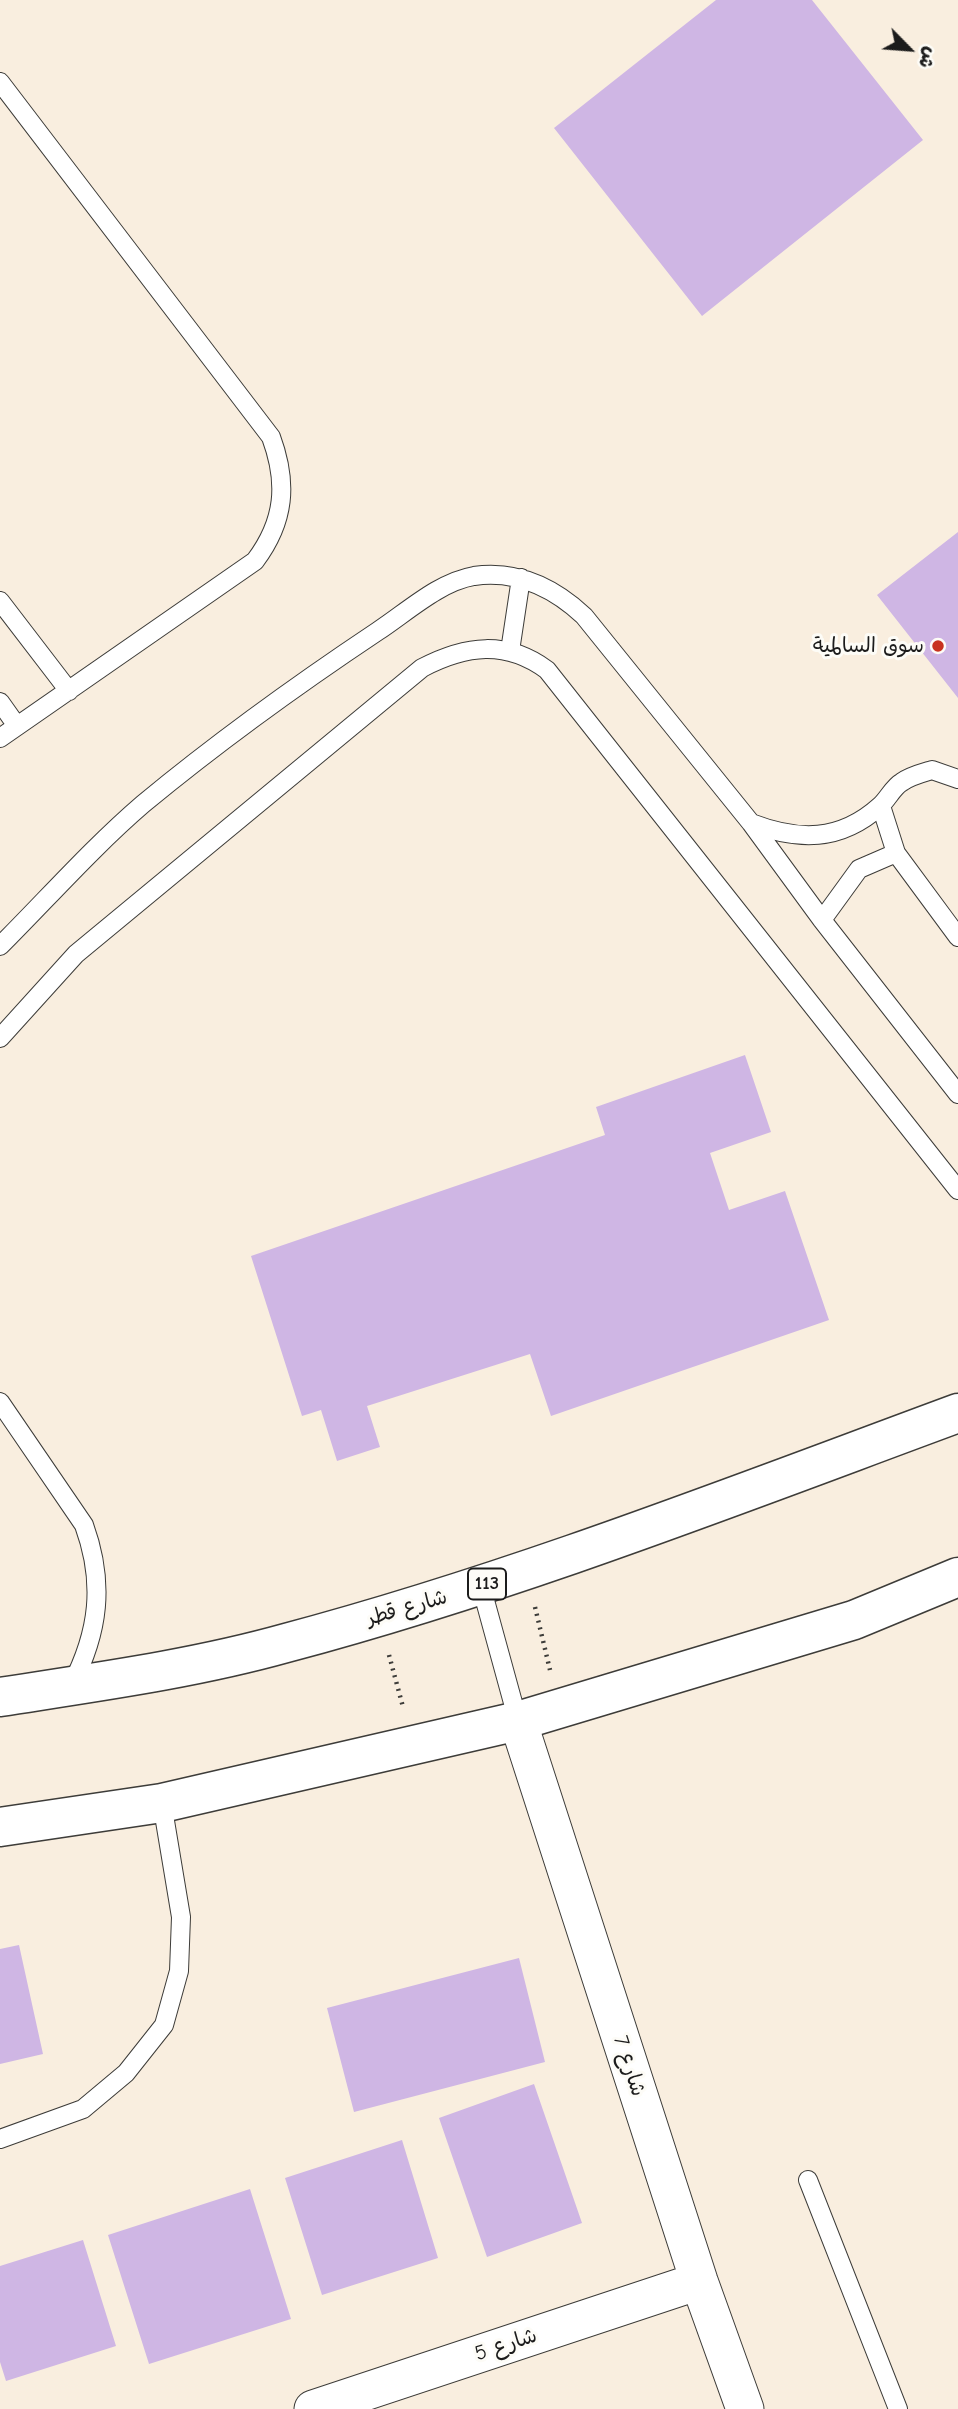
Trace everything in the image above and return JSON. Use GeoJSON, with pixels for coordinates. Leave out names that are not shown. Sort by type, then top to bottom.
{"type":"FeatureCollection","features":[{"type":"Feature","properties":{"kind":"main road","name":"شارع قطر"},"geometry":{"type":"LineString","coordinates":[[0,1698],[127,1678],[285,1644],[481,1586],[527,1572],[958,1413]]}},
{"type":"Feature","properties":{"kind":"main road"},"geometry":{"type":"LineString","coordinates":[[0,1827],[162,1803],[518,1721],[854,1620],[958,1577]]}},
{"type":"Feature","properties":{"kind":"street","name":"شارع 7"},"geometry":{"type":"LineString","coordinates":[[518,1721],[699,2281],[745,2409]]}},
{"type":"Feature","properties":{"kind":"street","name":"شارع 5"},"geometry":{"type":"LineString","coordinates":[[313,2409],[699,2281]]}},
{"type":"Feature","properties":{"kind":"lane"},"geometry":{"type":"LineString","coordinates":[[0,82],[271,437],[282,474],[282,507],[267,545],[255,561],[0,738]]}},
{"type":"Feature","properties":{"kind":"lane"},"geometry":{"type":"LineString","coordinates":[[0,946],[142,806],[288,690],[452,582],[498,575],[520,578],[542,585],[565,599],[584,616],[751,823],[822,920],[958,1094]]}},
{"type":"Feature","properties":{"kind":"lane"},"geometry":{"type":"LineString","coordinates":[[510,651],[520,578]]}},
{"type":"Feature","properties":{"kind":"lane"},"geometry":{"type":"LineString","coordinates":[[0,601],[69,691]]}},
{"type":"Feature","properties":{"kind":"lane"},"geometry":{"type":"LineString","coordinates":[[0,1038],[76,954],[422,667],[443,657],[467,651],[510,651],[527,656],[547,670],[958,1190]]}},
{"type":"Feature","properties":{"kind":"lane"},"geometry":{"type":"LineString","coordinates":[[0,702],[18,726]]}},
{"type":"Feature","properties":{"kind":"lane"},"geometry":{"type":"LineString","coordinates":[[751,823],[783,835],[818,836],[852,826],[881,806],[901,782],[932,769],[958,779]]}},
{"type":"Feature","properties":{"kind":"lane"},"geometry":{"type":"LineString","coordinates":[[881,806],[896,853],[958,937]]}},
{"type":"Feature","properties":{"kind":"lane"},"geometry":{"type":"LineString","coordinates":[[822,920],[859,869],[896,853]]}},
{"type":"Feature","properties":{"kind":"lane"},"geometry":{"type":"LineString","coordinates":[[0,1402],[84,1525],[92,1548],[99,1596],[95,1628],[85,1658],[71,1686]]}},
{"type":"Feature","properties":{"kind":"lane"},"geometry":{"type":"LineString","coordinates":[[481,1586],[518,1721]]}},
{"type":"Feature","properties":{"kind":"lane"},"geometry":{"type":"LineString","coordinates":[[0,2139],[83,2109],[126,2073],[164,2025],[179,1971],[181,1917],[162,1803]]}},
{"type":"Feature","properties":{"kind":"lane"},"geometry":{"type":"LineString","coordinates":[[808,2180],[898,2409]]}},
{"type":"Feature","properties":{"kind":"path"},"geometry":{"type":"LineString","coordinates":[[527,1572],[559,1708]]}},
{"type":"Feature","properties":{"kind":"path"},"geometry":{"type":"LineString","coordinates":[[379,1616],[413,1745]]}},
{"type":"Feature","properties":{"kind":"building"},"geometry":{"type":"Polygon","coordinates":[[[716,0],[812,0],[923,140],[702,316],[554,128],[716,0]]]}},
{"type":"Feature","properties":{"kind":"building","name":"سوق السالمية"},"geometry":{"type":"Polygon","coordinates":[[[958,532],[958,698],[877,595],[958,532]]]}},
{"type":"Feature","properties":{"kind":"building"},"geometry":{"type":"Polygon","coordinates":[[[745,1055],[771,1132],[710,1153],[729,1210],[785,1191],[829,1320],[551,1416],[530,1354],[367,1406],[380,1447],[337,1461],[321,1410],[302,1416],[251,1256],[605,1135],[596,1107],[745,1055]]]}},
{"type":"Feature","properties":{"kind":"building"},"geometry":{"type":"Polygon","coordinates":[[[19,1945],[43,2054],[0,2064],[0,1949],[19,1945]]]}},
{"type":"Feature","properties":{"kind":"building"},"geometry":{"type":"Polygon","coordinates":[[[519,1958],[545,2062],[354,2112],[327,2008],[519,1958]]]}},
{"type":"Feature","properties":{"kind":"building"},"geometry":{"type":"Polygon","coordinates":[[[534,2084],[582,2223],[487,2257],[439,2118],[534,2084]]]}},
{"type":"Feature","properties":{"kind":"building"},"geometry":{"type":"Polygon","coordinates":[[[402,2140],[438,2258],[322,2295],[285,2178],[402,2140]]]}},
{"type":"Feature","properties":{"kind":"building"},"geometry":{"type":"Polygon","coordinates":[[[250,2189],[291,2319],[149,2364],[108,2235],[250,2189]]]}},
{"type":"Feature","properties":{"kind":"building"},"geometry":{"type":"Polygon","coordinates":[[[83,2240],[116,2346],[6,2381],[0,2362],[0,2266],[83,2240]]]}},
{"type":"Feature","properties":{"kind":"place","name":"سوق السالمية"},"geometry":{"type":"Point","coordinates":[938,646]}}]}
